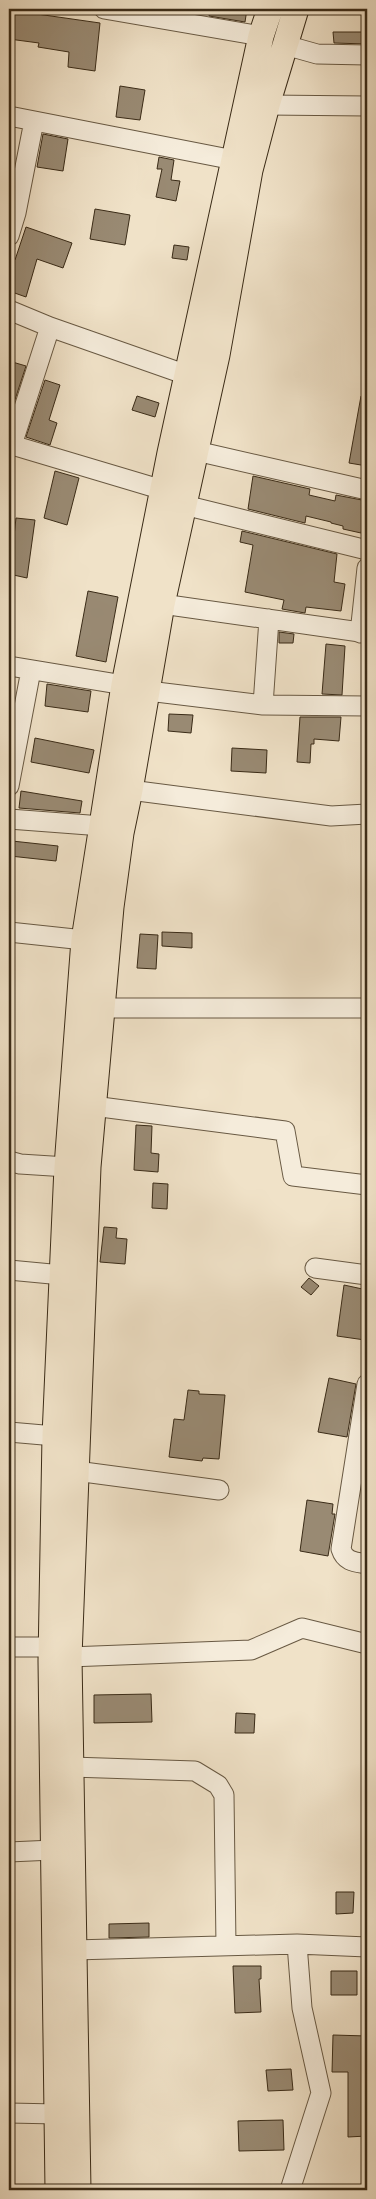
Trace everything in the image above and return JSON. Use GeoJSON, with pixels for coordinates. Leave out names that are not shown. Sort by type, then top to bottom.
{"type":"FeatureCollection","features":[{"type":"Feature","properties":{"kind":"main road"},"geometry":{"type":"LineString","coordinates":[[78,2190],[70,1767],[60,1652],[55,1436],[67,1167],[84,940],[124,685],[187,375],[261,36],[270,9]]}},
{"type":"Feature","properties":{"kind":"main road"},"geometry":{"type":"LineString","coordinates":[[58,2190],[53,1850],[60,1652],[76,1471],[88,1167],[111,907],[121,833],[148,691],[162,604],[217,355],[250,170],[266,105],[296,9]]}},
{"type":"Feature","properties":{"kind":"street"},"geometry":{"type":"LineString","coordinates":[[104,9],[261,36]]}},
{"type":"Feature","properties":{"kind":"street"},"geometry":{"type":"LineString","coordinates":[[285,45],[317,54],[367,54]]}},
{"type":"Feature","properties":{"kind":"street"},"geometry":{"type":"LineString","coordinates":[[266,105],[367,106]]}},
{"type":"Feature","properties":{"kind":"street"},"geometry":{"type":"LineString","coordinates":[[9,116],[234,160]]}},
{"type":"Feature","properties":{"kind":"street"},"geometry":{"type":"LineString","coordinates":[[9,236],[16,213],[34,121]]}},
{"type":"Feature","properties":{"kind":"street"},"geometry":{"type":"LineString","coordinates":[[9,310],[50,327],[187,375]]}},
{"type":"Feature","properties":{"kind":"street"},"geometry":{"type":"LineString","coordinates":[[50,327],[10,444],[163,490]]}},
{"type":"Feature","properties":{"kind":"street"},"geometry":{"type":"LineString","coordinates":[[196,451],[367,490]]}},
{"type":"Feature","properties":{"kind":"street"},"geometry":{"type":"LineString","coordinates":[[184,505],[367,550]]}},
{"type":"Feature","properties":{"kind":"street"},"geometry":{"type":"LineString","coordinates":[[162,604],[364,633],[367,568]]}},
{"type":"Feature","properties":{"kind":"street"},"geometry":{"type":"LineString","coordinates":[[263,705],[269,619]]}},
{"type":"Feature","properties":{"kind":"street"},"geometry":{"type":"LineString","coordinates":[[9,666],[124,685]]}},
{"type":"Feature","properties":{"kind":"street"},"geometry":{"type":"LineString","coordinates":[[9,786],[31,670]]}},
{"type":"Feature","properties":{"kind":"street"},"geometry":{"type":"LineString","coordinates":[[148,691],[263,705],[367,706]]}},
{"type":"Feature","properties":{"kind":"street"},"geometry":{"type":"LineString","coordinates":[[130,790],[330,816],[367,814]]}},
{"type":"Feature","properties":{"kind":"street"},"geometry":{"type":"LineString","coordinates":[[9,819],[102,826]]}},
{"type":"Feature","properties":{"kind":"street"},"geometry":{"type":"LineString","coordinates":[[9,932],[84,940]]}},
{"type":"Feature","properties":{"kind":"street"},"geometry":{"type":"LineString","coordinates":[[102,1008],[367,1008]]}},
{"type":"Feature","properties":{"kind":"street"},"geometry":{"type":"LineString","coordinates":[[93,1106],[285,1131],[293,1176],[367,1185]]}},
{"type":"Feature","properties":{"kind":"street"},"geometry":{"type":"LineString","coordinates":[[9,1161],[20,1164],[67,1167]]}},
{"type":"Feature","properties":{"kind":"street"},"geometry":{"type":"LineString","coordinates":[[316,1268],[367,1275]]}},
{"type":"Feature","properties":{"kind":"street"},"geometry":{"type":"LineString","coordinates":[[9,1270],[62,1275]]}},
{"type":"Feature","properties":{"kind":"street"},"geometry":{"type":"LineString","coordinates":[[367,1384],[361,1464],[341,1549],[343,1556],[350,1561],[367,1564]]}},
{"type":"Feature","properties":{"kind":"street"},"geometry":{"type":"LineString","coordinates":[[9,1432],[55,1436]]}},
{"type":"Feature","properties":{"kind":"street"},"geometry":{"type":"LineString","coordinates":[[76,1471],[220,1490]]}},
{"type":"Feature","properties":{"kind":"street"},"geometry":{"type":"LineString","coordinates":[[9,1648],[60,1652],[251,1650],[302,1628],[367,1644]]}},
{"type":"Feature","properties":{"kind":"street"},"geometry":{"type":"LineString","coordinates":[[70,1767],[195,1771],[218,1785],[224,1795],[226,1946]]}},
{"type":"Feature","properties":{"kind":"street"},"geometry":{"type":"LineString","coordinates":[[9,1852],[53,1850]]}},
{"type":"Feature","properties":{"kind":"street"},"geometry":{"type":"LineString","coordinates":[[290,2190],[321,2093],[302,2008],[298,1944]]}},
{"type":"Feature","properties":{"kind":"street"},"geometry":{"type":"LineString","coordinates":[[74,1950],[298,1944],[367,1947]]}},
{"type":"Feature","properties":{"kind":"street"},"geometry":{"type":"LineString","coordinates":[[9,2113],[57,2114]]}},
{"type":"Feature","properties":{"kind":"building"},"geometry":{"type":"Polygon","coordinates":[[[9,9],[38,9],[37,14],[100,23],[95,71],[68,67],[69,52],[38,47],[39,43],[9,39],[9,9]]]}},
{"type":"Feature","properties":{"kind":"building"},"geometry":{"type":"Polygon","coordinates":[[[211,9],[247,9],[245,22],[209,16],[211,9]]]}},
{"type":"Feature","properties":{"kind":"building"},"geometry":{"type":"Polygon","coordinates":[[[333,32],[367,32],[367,44],[334,43],[333,32]]]}},
{"type":"Feature","properties":{"kind":"building"},"geometry":{"type":"Polygon","coordinates":[[[120,86],[145,90],[140,120],[116,117],[120,86]]]}},
{"type":"Feature","properties":{"kind":"building"},"geometry":{"type":"Polygon","coordinates":[[[43,134],[68,139],[63,171],[37,167],[43,134]]]}},
{"type":"Feature","properties":{"kind":"building"},"geometry":{"type":"Polygon","coordinates":[[[159,157],[174,160],[171,180],[180,181],[176,201],[156,197],[162,169],[157,169],[159,157]]]}},
{"type":"Feature","properties":{"kind":"building"},"geometry":{"type":"Polygon","coordinates":[[[95,209],[130,215],[125,245],[90,239],[95,209]]]}},
{"type":"Feature","properties":{"kind":"building"},"geometry":{"type":"Polygon","coordinates":[[[26,227],[72,243],[63,268],[37,259],[26,297],[9,291],[9,269],[12,259],[15,260],[26,227]]]}},
{"type":"Feature","properties":{"kind":"building"},"geometry":{"type":"Polygon","coordinates":[[[174,245],[189,247],[187,260],[172,258],[174,245]]]}},
{"type":"Feature","properties":{"kind":"building"},"geometry":{"type":"Polygon","coordinates":[[[9,361],[26,366],[9,418],[9,361]]]}},
{"type":"Feature","properties":{"kind":"building"},"geometry":{"type":"Polygon","coordinates":[[[45,380],[60,385],[49,420],[57,423],[50,445],[26,437],[45,380]]]}},
{"type":"Feature","properties":{"kind":"building"},"geometry":{"type":"Polygon","coordinates":[[[137,396],[159,403],[155,417],[132,410],[137,396]]]}},
{"type":"Feature","properties":{"kind":"building"},"geometry":{"type":"Polygon","coordinates":[[[361,396],[367,396],[367,466],[349,463],[361,396]]]}},
{"type":"Feature","properties":{"kind":"building"},"geometry":{"type":"Polygon","coordinates":[[[55,471],[79,478],[67,525],[44,518],[55,471]]]}},
{"type":"Feature","properties":{"kind":"building"},"geometry":{"type":"Polygon","coordinates":[[[253,476],[310,489],[309,495],[335,501],[336,495],[367,501],[361,533],[343,529],[343,526],[331,522],[306,516],[305,523],[248,509],[253,476]]]}},
{"type":"Feature","properties":{"kind":"building"},"geometry":{"type":"Polygon","coordinates":[[[16,518],[35,520],[27,578],[9,574],[9,554],[12,554],[16,518]]]}},
{"type":"Feature","properties":{"kind":"building"},"geometry":{"type":"Polygon","coordinates":[[[242,531],[337,554],[334,582],[345,584],[341,611],[306,607],[305,613],[282,609],[284,600],[245,592],[253,545],[240,542],[242,531]]]}},
{"type":"Feature","properties":{"kind":"building"},"geometry":{"type":"Polygon","coordinates":[[[88,591],[118,597],[106,662],[76,656],[88,591]]]}},
{"type":"Feature","properties":{"kind":"building"},"geometry":{"type":"Polygon","coordinates":[[[279,632],[294,634],[293,643],[279,643],[279,632]]]}},
{"type":"Feature","properties":{"kind":"building"},"geometry":{"type":"Polygon","coordinates":[[[326,644],[345,646],[342,695],[322,694],[326,644]]]}},
{"type":"Feature","properties":{"kind":"building"},"geometry":{"type":"Polygon","coordinates":[[[47,684],[91,691],[88,712],[45,706],[47,684]]]}},
{"type":"Feature","properties":{"kind":"building"},"geometry":{"type":"Polygon","coordinates":[[[169,714],[193,715],[191,733],[168,731],[169,714]]]}},
{"type":"Feature","properties":{"kind":"building"},"geometry":{"type":"Polygon","coordinates":[[[300,717],[341,717],[339,741],[314,739],[314,744],[311,744],[310,763],[297,762],[300,717]]]}},
{"type":"Feature","properties":{"kind":"building"},"geometry":{"type":"Polygon","coordinates":[[[35,738],[94,750],[89,773],[31,762],[35,738]]]}},
{"type":"Feature","properties":{"kind":"building"},"geometry":{"type":"Polygon","coordinates":[[[232,748],[267,750],[266,773],[231,771],[232,748]]]}},
{"type":"Feature","properties":{"kind":"building"},"geometry":{"type":"Polygon","coordinates":[[[21,791],[82,801],[80,813],[19,808],[21,791]]]}},
{"type":"Feature","properties":{"kind":"building"},"geometry":{"type":"Polygon","coordinates":[[[12,841],[58,846],[56,861],[10,856],[12,841]]]}},
{"type":"Feature","properties":{"kind":"building"},"geometry":{"type":"Polygon","coordinates":[[[162,932],[192,933],[192,948],[162,946],[162,932]]]}},
{"type":"Feature","properties":{"kind":"building"},"geometry":{"type":"Polygon","coordinates":[[[140,934],[158,935],[156,969],[137,968],[140,934]]]}},
{"type":"Feature","properties":{"kind":"building"},"geometry":{"type":"Polygon","coordinates":[[[136,1125],[152,1126],[151,1153],[159,1154],[158,1172],[134,1170],[136,1125]]]}},
{"type":"Feature","properties":{"kind":"building"},"geometry":{"type":"Polygon","coordinates":[[[153,1183],[168,1184],[167,1209],[152,1208],[153,1183]]]}},
{"type":"Feature","properties":{"kind":"building"},"geometry":{"type":"Polygon","coordinates":[[[104,1227],[117,1228],[116,1238],[127,1239],[125,1264],[100,1262],[104,1227]]]}},
{"type":"Feature","properties":{"kind":"building"},"geometry":{"type":"Polygon","coordinates":[[[309,1278],[319,1286],[311,1295],[301,1287],[309,1278]]]}},
{"type":"Feature","properties":{"kind":"building"},"geometry":{"type":"Polygon","coordinates":[[[344,1285],[367,1290],[365,1340],[337,1336],[344,1285]]]}},
{"type":"Feature","properties":{"kind":"building"},"geometry":{"type":"Polygon","coordinates":[[[329,1378],[356,1384],[347,1437],[318,1432],[329,1378]]]}},
{"type":"Feature","properties":{"kind":"building"},"geometry":{"type":"Polygon","coordinates":[[[188,1390],[199,1391],[199,1394],[225,1395],[219,1459],[203,1458],[202,1461],[169,1457],[174,1419],[184,1420],[188,1390]]]}},
{"type":"Feature","properties":{"kind":"building"},"geometry":{"type":"Polygon","coordinates":[[[307,1500],[333,1504],[332,1514],[335,1514],[328,1556],[300,1551],[307,1500]]]}},
{"type":"Feature","properties":{"kind":"building"},"geometry":{"type":"Polygon","coordinates":[[[151,1694],[152,1722],[94,1723],[94,1695],[151,1694]]]}},
{"type":"Feature","properties":{"kind":"building"},"geometry":{"type":"Polygon","coordinates":[[[236,1713],[255,1714],[254,1733],[235,1733],[236,1713]]]}},
{"type":"Feature","properties":{"kind":"building"},"geometry":{"type":"Polygon","coordinates":[[[336,1892],[354,1892],[353,1913],[336,1914],[336,1892]]]}},
{"type":"Feature","properties":{"kind":"building"},"geometry":{"type":"Polygon","coordinates":[[[149,1923],[149,1937],[109,1938],[109,1924],[149,1923]]]}},
{"type":"Feature","properties":{"kind":"building"},"geometry":{"type":"Polygon","coordinates":[[[233,1966],[261,1966],[261,1979],[259,1979],[261,2012],[235,2013],[233,1966]]]}},
{"type":"Feature","properties":{"kind":"building"},"geometry":{"type":"Polygon","coordinates":[[[331,1971],[357,1971],[357,1995],[331,1995],[331,1971]]]}},
{"type":"Feature","properties":{"kind":"building"},"geometry":{"type":"Polygon","coordinates":[[[333,2035],[367,2036],[367,2136],[348,2137],[348,2072],[332,2072],[333,2035]]]}},
{"type":"Feature","properties":{"kind":"building"},"geometry":{"type":"Polygon","coordinates":[[[291,2069],[293,2090],[268,2091],[266,2070],[291,2069]]]}},
{"type":"Feature","properties":{"kind":"building"},"geometry":{"type":"Polygon","coordinates":[[[283,2120],[284,2150],[239,2151],[238,2121],[283,2120]]]}}]}
